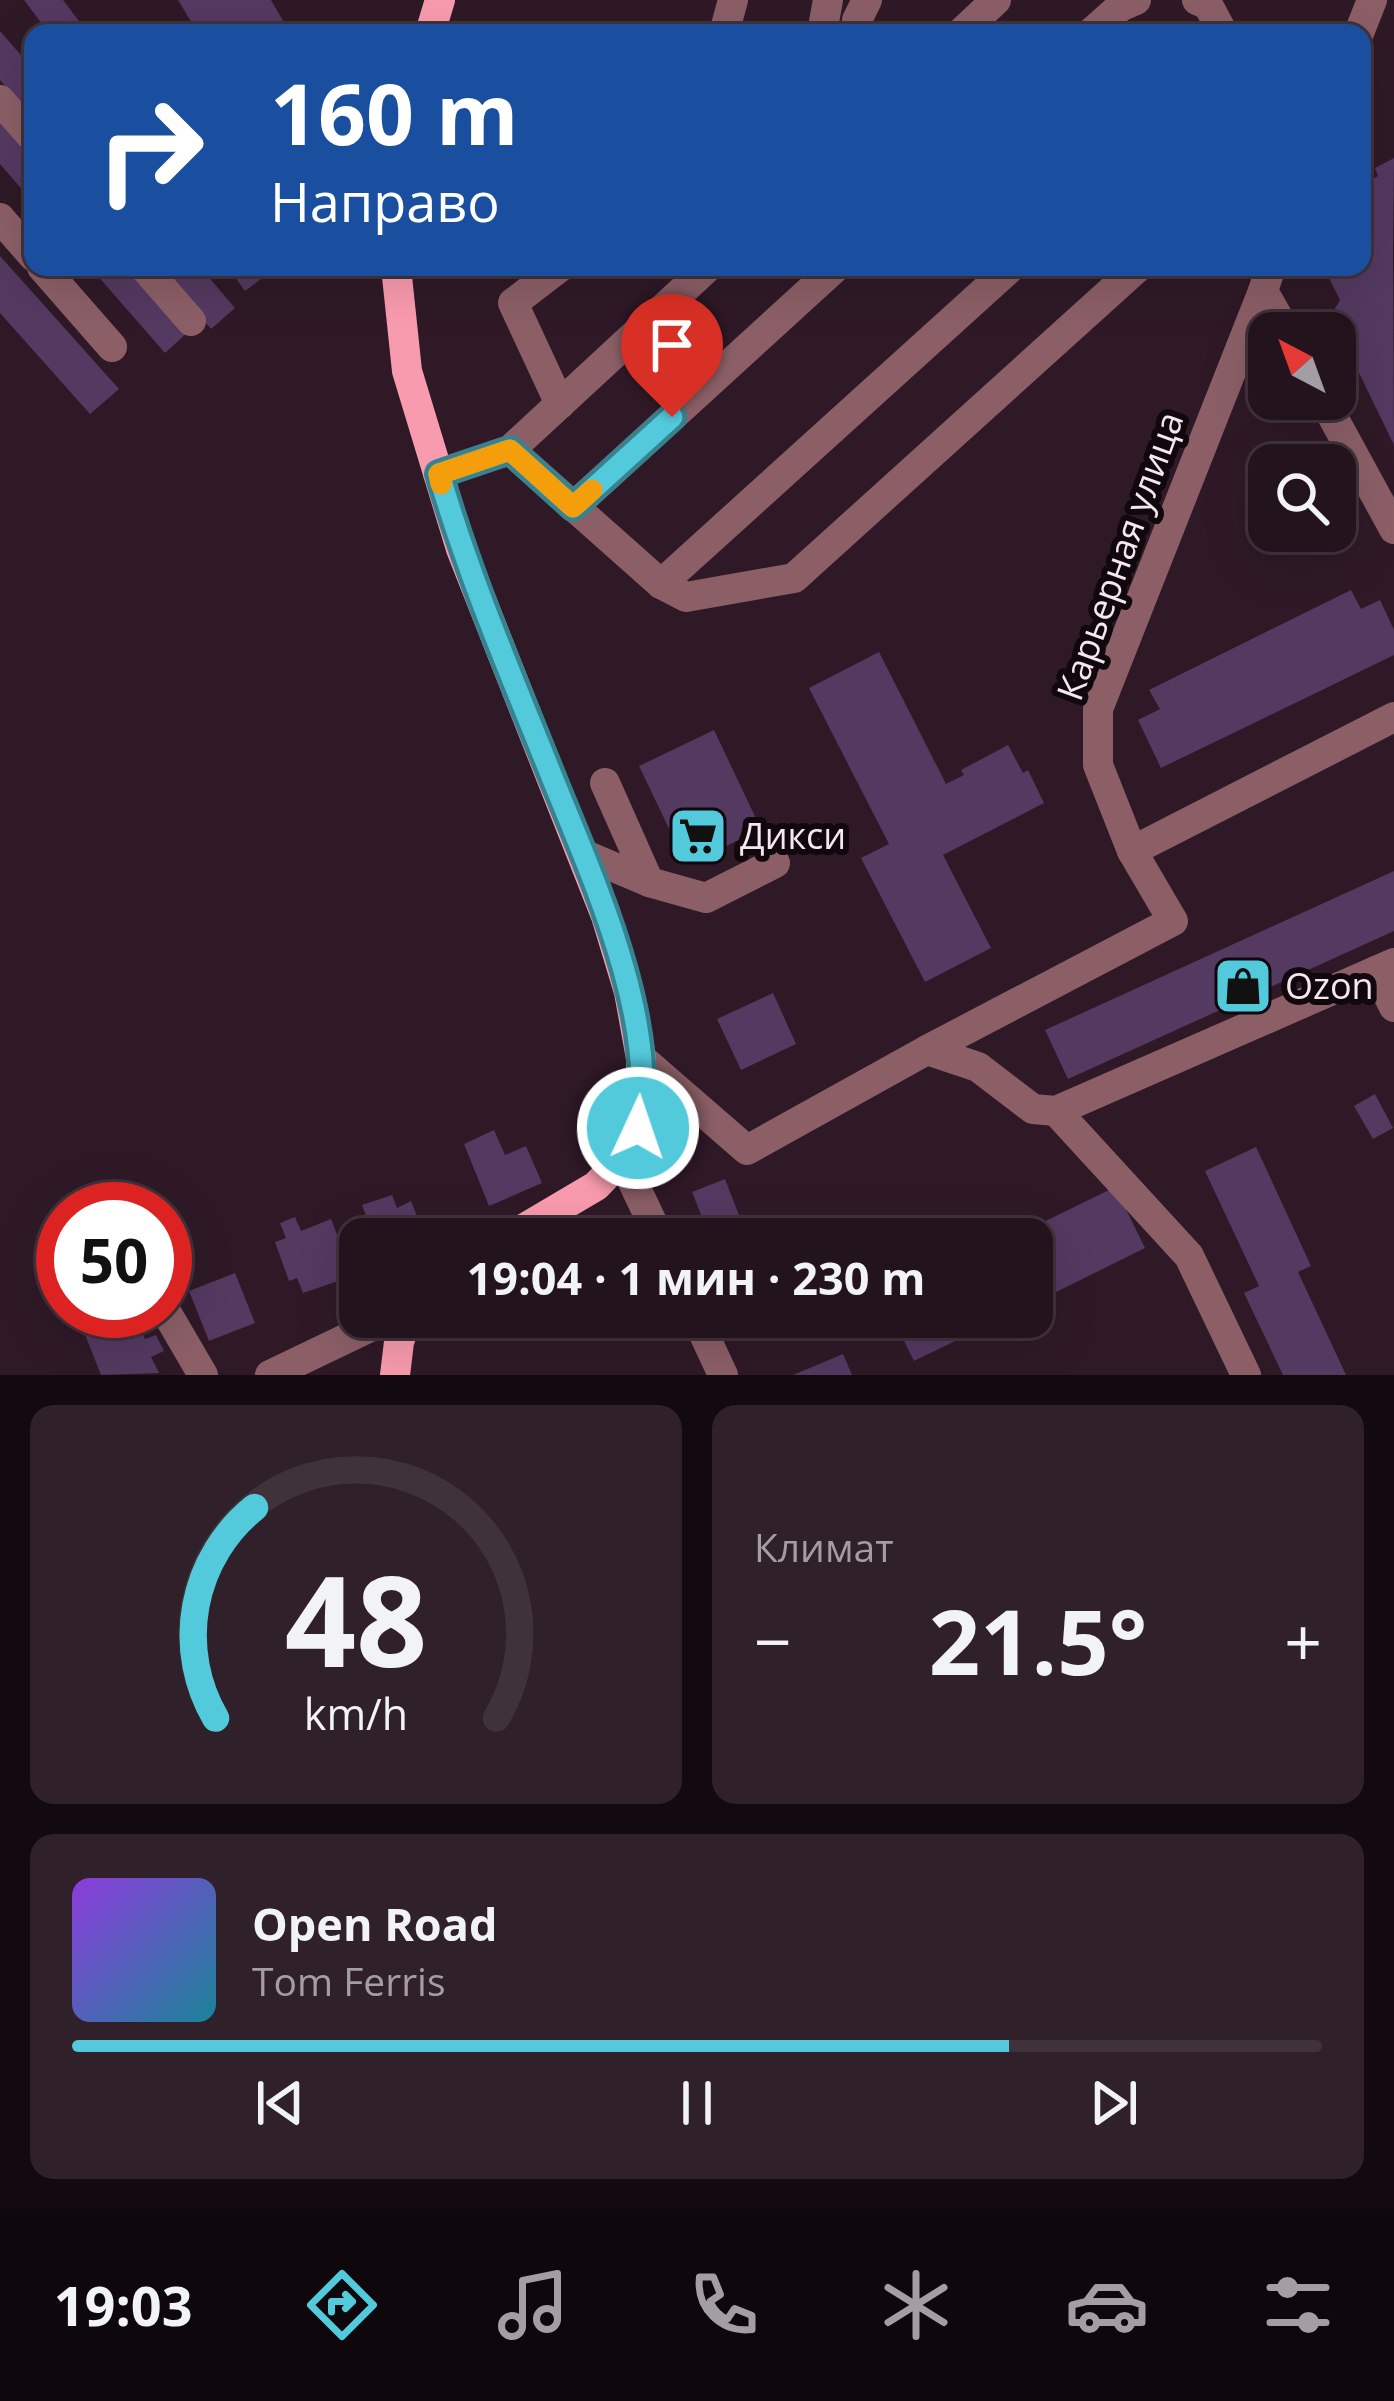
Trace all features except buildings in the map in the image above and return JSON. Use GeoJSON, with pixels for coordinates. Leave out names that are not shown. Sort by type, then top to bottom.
{"type":"FeatureCollection","features":[{"type":"Feature","properties":{"kind":"main road"},"geometry":{"type":"LineString","coordinates":[[397,276],[407,371],[461,549],[606,916],[641,1058],[641,1110],[635,1138],[622,1159],[596,1186],[542,1218]]}},
{"type":"Feature","properties":{"kind":"main road"},"geometry":{"type":"LineString","coordinates":[[395,1375],[401,1338]]}},
{"type":"Feature","properties":{"kind":"street"},"geometry":{"type":"LineString","coordinates":[[971,24],[996,0]]}},
{"type":"Feature","properties":{"kind":"street"},"geometry":{"type":"LineString","coordinates":[[1101,24],[1136,0]]}},
{"type":"Feature","properties":{"kind":"street"},"geometry":{"type":"LineString","coordinates":[[1197,0],[1208,5],[1218,24]]}},
{"type":"Feature","properties":{"kind":"street"},"geometry":{"type":"LineString","coordinates":[[0,100],[24,128]]}},
{"type":"Feature","properties":{"kind":"street"},"geometry":{"type":"LineString","coordinates":[[0,218],[24,246]]}},
{"type":"Feature","properties":{"kind":"street"},"geometry":{"type":"LineString","coordinates":[[50,276],[112,347]]}},
{"type":"Feature","properties":{"kind":"street"},"geometry":{"type":"LineString","coordinates":[[152,276],[191,321]]}},
{"type":"Feature","properties":{"kind":"street"},"geometry":{"type":"LineString","coordinates":[[548,276],[513,303],[560,404]]}},
{"type":"Feature","properties":{"kind":"street"},"geometry":{"type":"LineString","coordinates":[[439,474],[510,450],[698,276]]}},
{"type":"Feature","properties":{"kind":"street"},"geometry":{"type":"LineString","coordinates":[[573,507],[826,276]]}},
{"type":"Feature","properties":{"kind":"street"},"geometry":{"type":"LineString","coordinates":[[661,584],[1001,276]]}},
{"type":"Feature","properties":{"kind":"street"},"geometry":{"type":"LineString","coordinates":[[510,450],[661,584],[686,597],[794,578],[1128,276]]}},
{"type":"Feature","properties":{"kind":"street"},"geometry":{"type":"LineString","coordinates":[[1267,279],[1279,312]]}},
{"type":"Feature","properties":{"kind":"street","name":"Карьерная улица"},"geometry":{"type":"LineString","coordinates":[[927,1050],[1173,921],[1132,850],[1098,765],[1098,709],[1267,279]]}},
{"type":"Feature","properties":{"kind":"street"},"geometry":{"type":"LineString","coordinates":[[1334,420],[1394,529]]}},
{"type":"Feature","properties":{"kind":"street"},"geometry":{"type":"LineString","coordinates":[[1132,850],[1394,717]]}},
{"type":"Feature","properties":{"kind":"street"},"geometry":{"type":"LineString","coordinates":[[605,783],[649,883]]}},
{"type":"Feature","properties":{"kind":"street"},"geometry":{"type":"LineString","coordinates":[[583,854],[649,883],[706,898],[775,863]]}},
{"type":"Feature","properties":{"kind":"street"},"geometry":{"type":"LineString","coordinates":[[641,1058],[748,1150],[927,1050],[978,1067],[1033,1109],[1056,1111],[1385,967],[1394,1007]]}},
{"type":"Feature","properties":{"kind":"street"},"geometry":{"type":"LineString","coordinates":[[1056,1111],[1189,1256],[1246,1375]]}},
{"type":"Feature","properties":{"kind":"street"},"geometry":{"type":"LineString","coordinates":[[622,1159],[649,1218]]}},
{"type":"Feature","properties":{"kind":"street"},"geometry":{"type":"LineString","coordinates":[[181,1338],[203,1375]]}},
{"type":"Feature","properties":{"kind":"street"},"geometry":{"type":"LineString","coordinates":[[270,1375],[348,1338]]}},
{"type":"Feature","properties":{"kind":"street"},"geometry":{"type":"LineString","coordinates":[[706,1338],[723,1375]]}},
{"type":"Feature","properties":{"kind":"slow traffic"},"geometry":{"type":"LineString","coordinates":[[441,484],[439,474],[510,450],[573,507],[592,490]]}},
{"type":"Feature","properties":{"kind":"place","name":"Дикси"},"geometry":{"type":"Point","coordinates":[698,836]}},
{"type":"Feature","properties":{"kind":"place","name":"Ozon"},"geometry":{"type":"Point","coordinates":[1243,986]}},
{"type":"Feature","properties":{"kind":"route"},"geometry":{"type":"LineString","coordinates":[[638,1128],[641,1058],[606,916],[461,549],[439,474],[510,450],[573,507],[672,417]]}}]}
